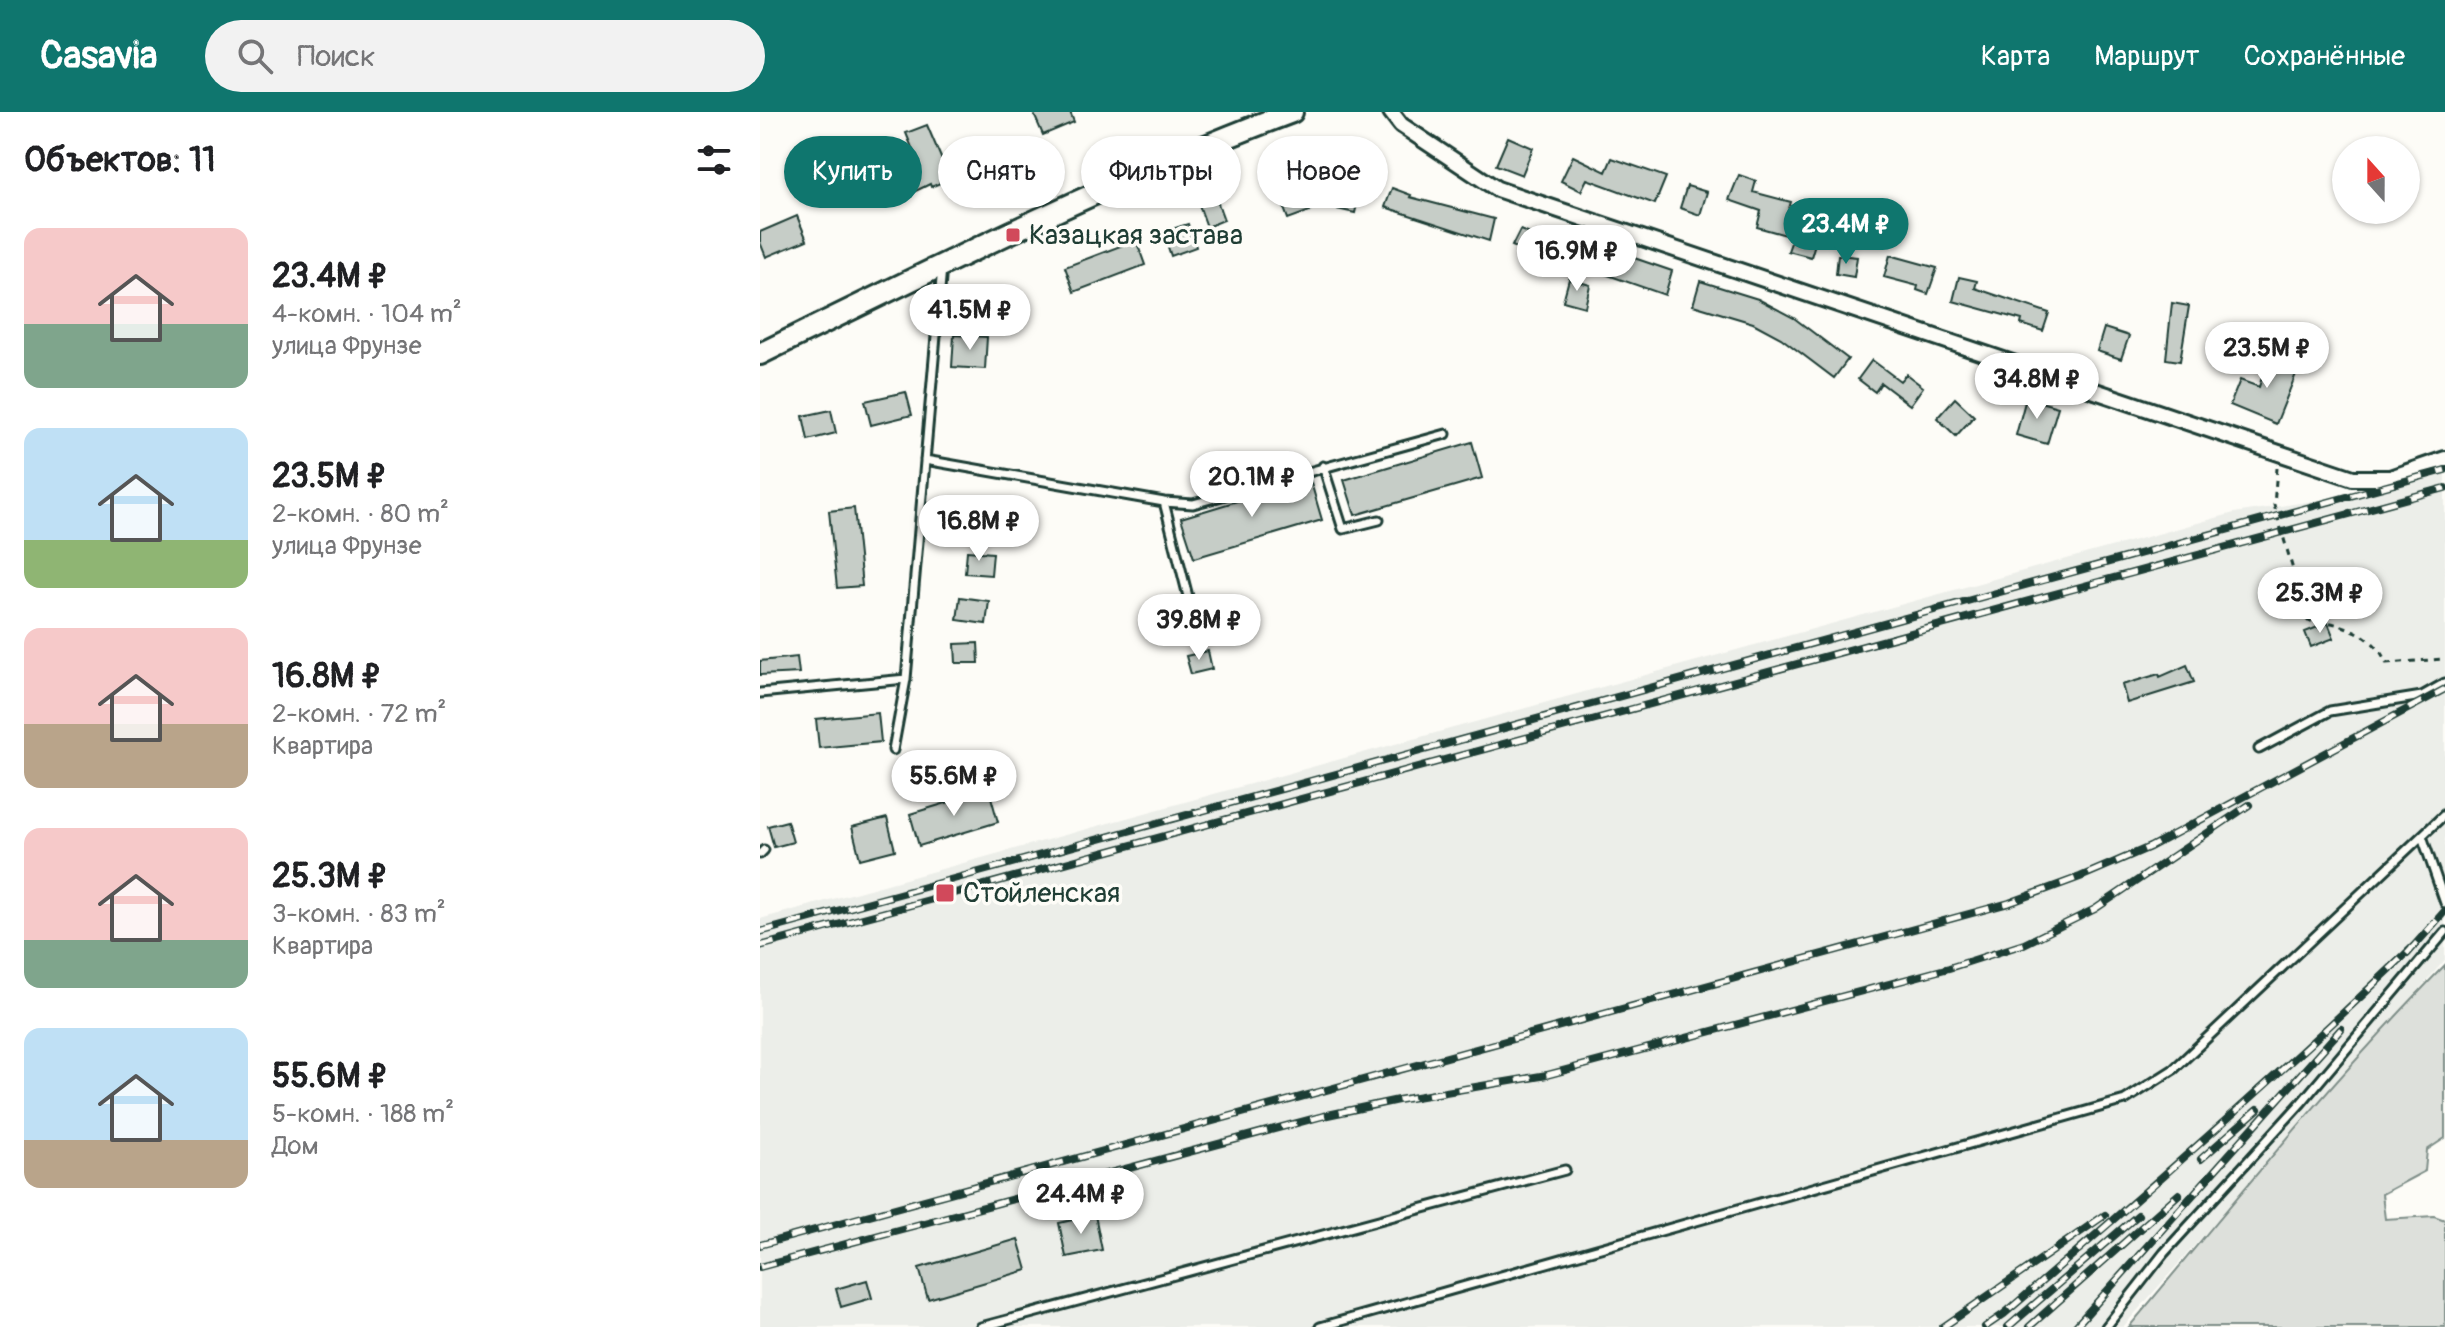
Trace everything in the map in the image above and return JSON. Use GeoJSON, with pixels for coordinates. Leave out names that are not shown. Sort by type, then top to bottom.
{"type":"FeatureCollection","features":[{"type":"Feature","properties":{"kind":"main road"},"geometry":{"type":"LineString","coordinates":[[760,354],[942,265],[1280,114]]}},
{"type":"Feature","properties":{"kind":"street"},"geometry":{"type":"LineString","coordinates":[[1391,112],[1401,125],[1497,189],[2353,478],[2390,478],[2445,459]]}},
{"type":"Feature","properties":{"kind":"lane"},"geometry":{"type":"LineString","coordinates":[[893,750],[906,679],[942,265]]}},
{"type":"Feature","properties":{"kind":"lane"},"geometry":{"type":"LineString","coordinates":[[925,460],[1164,502],[1193,504],[1446,434]]}},
{"type":"Feature","properties":{"kind":"lane"},"geometry":{"type":"LineString","coordinates":[[1323,466],[1343,529],[1379,520]]}},
{"type":"Feature","properties":{"kind":"lane"},"geometry":{"type":"LineString","coordinates":[[1164,502],[1197,632]]}},
{"type":"Feature","properties":{"kind":"lane"},"geometry":{"type":"LineString","coordinates":[[760,693],[906,679]]}},
{"type":"Feature","properties":{"kind":"lane"},"geometry":{"type":"LineString","coordinates":[[2259,749],[2330,711],[2422,696],[2445,683]]}},
{"type":"Feature","properties":{"kind":"lane"},"geometry":{"type":"LineString","coordinates":[[1320,1327],[2125,1100],[2174,1069],[2445,814]]}},
{"type":"Feature","properties":{"kind":"lane"},"geometry":{"type":"LineString","coordinates":[[2422,836],[2445,903]]}},
{"type":"Feature","properties":{"kind":"lane"},"geometry":{"type":"LineString","coordinates":[[2106,1327],[2164,1253],[2301,1103],[2445,932]]}},
{"type":"Feature","properties":{"kind":"lane"},"geometry":{"type":"LineString","coordinates":[[981,1327],[1565,1170]]}},
{"type":"Feature","properties":{"kind":"path"},"geometry":{"type":"LineString","coordinates":[[2279,452],[2274,505],[2308,621],[2327,620],[2355,630],[2379,648],[2386,663],[2445,659]]}},
{"type":"Feature","properties":{"kind":"shaded area"},"geometry":{"type":"Polygon","coordinates":[[[2445,470],[2445,960],[2123,1327],[760,1327],[760,919],[2234,513],[2346,496],[2445,470]]]}},
{"type":"Feature","properties":{"kind":"shaded area"},"geometry":{"type":"Polygon","coordinates":[[[2445,965],[2445,1138],[2427,1150],[2425,1171],[2382,1194],[2385,1219],[2434,1216],[2445,1220],[2445,1327],[2129,1327],[2323,1097],[2445,965]]]}},
{"type":"Feature","properties":{"kind":"building"},"geometry":{"type":"Polygon","coordinates":[[[1033,112],[1070,112],[1074,122],[1043,135],[1033,112]]]}},
{"type":"Feature","properties":{"kind":"building"},"geometry":{"type":"Polygon","coordinates":[[[927,125],[938,151],[938,184],[922,188],[922,136],[907,136],[906,133],[927,125]]]}},
{"type":"Feature","properties":{"kind":"building"},"geometry":{"type":"Polygon","coordinates":[[[1508,137],[1533,148],[1522,175],[1496,165],[1508,137]]]}},
{"type":"Feature","properties":{"kind":"building"},"geometry":{"type":"Polygon","coordinates":[[[1573,156],[1606,172],[1612,158],[1666,177],[1655,204],[1587,179],[1581,191],[1561,181],[1573,156]]]}},
{"type":"Feature","properties":{"kind":"building"},"geometry":{"type":"Polygon","coordinates":[[[1739,175],[1756,181],[1753,192],[1791,202],[1785,221],[1819,230],[1811,257],[1788,251],[1793,237],[1757,227],[1761,211],[1729,200],[1739,175]]]}},
{"type":"Feature","properties":{"kind":"building"},"geometry":{"type":"Polygon","coordinates":[[[1687,186],[1707,192],[1700,215],[1680,208],[1687,186]]]}},
{"type":"Feature","properties":{"kind":"building"},"geometry":{"type":"Polygon","coordinates":[[[1392,188],[1410,197],[1494,219],[1489,241],[1388,208],[1392,188]]]}},
{"type":"Feature","properties":{"kind":"building"},"geometry":{"type":"Polygon","coordinates":[[[1200,208],[1220,208],[1224,220],[1207,227],[1200,208]]]}},
{"type":"Feature","properties":{"kind":"building"},"geometry":{"type":"Polygon","coordinates":[[[1284,208],[1309,208],[1310,211],[1288,219],[1284,208]]]}},
{"type":"Feature","properties":{"kind":"building"},"geometry":{"type":"Polygon","coordinates":[[[1332,208],[1356,208],[1355,213],[1332,208]]]}},
{"type":"Feature","properties":{"kind":"building"},"geometry":{"type":"Polygon","coordinates":[[[797,216],[807,240],[766,257],[760,232],[797,216]]]}},
{"type":"Feature","properties":{"kind":"building"},"geometry":{"type":"Polygon","coordinates":[[[1188,224],[1196,247],[1171,256],[1163,232],[1188,224]]]}},
{"type":"Feature","properties":{"kind":"building"},"geometry":{"type":"Polygon","coordinates":[[[1520,230],[1543,239],[1536,256],[1512,246],[1520,230]]]}},
{"type":"Feature","properties":{"kind":"building"},"geometry":{"type":"Polygon","coordinates":[[[1136,240],[1145,265],[1074,292],[1065,267],[1136,240]]]}},
{"type":"Feature","properties":{"kind":"building"},"geometry":{"type":"Polygon","coordinates":[[[1605,248],[1672,271],[1665,295],[1596,271],[1605,248]]]}},
{"type":"Feature","properties":{"kind":"building"},"geometry":{"type":"Polygon","coordinates":[[[1838,255],[1857,257],[1854,277],[1836,274],[1838,255]]]}},
{"type":"Feature","properties":{"kind":"building"},"geometry":{"type":"Polygon","coordinates":[[[1890,255],[1937,268],[1928,294],[1917,290],[1918,286],[1884,277],[1890,255]]]}},
{"type":"Feature","properties":{"kind":"building"},"geometry":{"type":"Polygon","coordinates":[[[1959,277],[1977,281],[1975,288],[2049,313],[2043,331],[2021,324],[2022,320],[1953,301],[1959,277]]]}},
{"type":"Feature","properties":{"kind":"building"},"geometry":{"type":"Polygon","coordinates":[[[1569,279],[1590,285],[1585,307],[1563,301],[1569,279]]]}},
{"type":"Feature","properties":{"kind":"building"},"geometry":{"type":"Polygon","coordinates":[[[1700,281],[1758,299],[1794,318],[1848,359],[1834,378],[1781,338],[1753,323],[1693,305],[1700,281]]]}},
{"type":"Feature","properties":{"kind":"building"},"geometry":{"type":"Polygon","coordinates":[[[2172,303],[2189,306],[2180,361],[2166,359],[2172,303]]]}},
{"type":"Feature","properties":{"kind":"building"},"geometry":{"type":"Polygon","coordinates":[[[2104,328],[2129,336],[2121,359],[2097,351],[2104,328]]]}},
{"type":"Feature","properties":{"kind":"building"},"geometry":{"type":"Polygon","coordinates":[[[954,335],[987,337],[985,369],[952,367],[954,335]]]}},
{"type":"Feature","properties":{"kind":"building"},"geometry":{"type":"Polygon","coordinates":[[[2269,355],[2300,364],[2276,424],[2230,405],[2240,380],[2259,387],[2269,355]]]}},
{"type":"Feature","properties":{"kind":"building"},"geometry":{"type":"Polygon","coordinates":[[[1872,360],[1900,381],[1906,374],[1923,387],[1910,405],[1881,383],[1875,392],[1858,379],[1872,360]]]}},
{"type":"Feature","properties":{"kind":"building"},"geometry":{"type":"Polygon","coordinates":[[[906,392],[912,415],[871,425],[865,401],[906,392]]]}},
{"type":"Feature","properties":{"kind":"building"},"geometry":{"type":"Polygon","coordinates":[[[1955,398],[1974,416],[1956,436],[1937,418],[1955,398]]]}},
{"type":"Feature","properties":{"kind":"building"},"geometry":{"type":"Polygon","coordinates":[[[2026,398],[2058,407],[2047,444],[2016,435],[2026,398]]]}},
{"type":"Feature","properties":{"kind":"building"},"geometry":{"type":"Polygon","coordinates":[[[831,410],[836,433],[808,440],[803,416],[831,410]]]}},
{"type":"Feature","properties":{"kind":"building"},"geometry":{"type":"Polygon","coordinates":[[[1472,442],[1482,478],[1355,515],[1344,480],[1472,442]]]}},
{"type":"Feature","properties":{"kind":"building"},"geometry":{"type":"Polygon","coordinates":[[[1310,479],[1322,520],[1194,558],[1181,518],[1310,479]]]}},
{"type":"Feature","properties":{"kind":"building"},"geometry":{"type":"Polygon","coordinates":[[[854,508],[862,586],[837,588],[829,511],[854,508]]]}},
{"type":"Feature","properties":{"kind":"building"},"geometry":{"type":"Polygon","coordinates":[[[967,551],[993,553],[991,575],[965,573],[967,551]]]}},
{"type":"Feature","properties":{"kind":"building"},"geometry":{"type":"Polygon","coordinates":[[[960,597],[989,601],[986,624],[957,620],[960,597]]]}},
{"type":"Feature","properties":{"kind":"building"},"geometry":{"type":"Polygon","coordinates":[[[2328,623],[2334,638],[2311,647],[2305,632],[2328,623]]]}},
{"type":"Feature","properties":{"kind":"building"},"geometry":{"type":"Polygon","coordinates":[[[978,643],[979,663],[956,663],[955,644],[978,643]]]}},
{"type":"Feature","properties":{"kind":"building"},"geometry":{"type":"Polygon","coordinates":[[[1208,651],[1212,669],[1191,674],[1186,656],[1208,651]]]}},
{"type":"Feature","properties":{"kind":"building"},"geometry":{"type":"Polygon","coordinates":[[[797,657],[799,673],[760,675],[760,661],[797,657]]]}},
{"type":"Feature","properties":{"kind":"building"},"geometry":{"type":"Polygon","coordinates":[[[2187,665],[2194,682],[2127,703],[2122,685],[2159,674],[2160,677],[2187,665]]]}},
{"type":"Feature","properties":{"kind":"building"},"geometry":{"type":"Polygon","coordinates":[[[878,713],[881,742],[819,748],[816,719],[878,713]]]}},
{"type":"Feature","properties":{"kind":"building"},"geometry":{"type":"Polygon","coordinates":[[[989,790],[998,822],[919,846],[910,814],[989,790]]]}},
{"type":"Feature","properties":{"kind":"building"},"geometry":{"type":"Polygon","coordinates":[[[887,818],[895,850],[860,859],[852,827],[887,818]]]}},
{"type":"Feature","properties":{"kind":"building"},"geometry":{"type":"Polygon","coordinates":[[[787,821],[793,842],[774,847],[768,826],[787,821]]]}},
{"type":"Feature","properties":{"kind":"building"},"geometry":{"type":"Polygon","coordinates":[[[1095,1215],[1102,1250],[1066,1257],[1059,1223],[1095,1215]]]}},
{"type":"Feature","properties":{"kind":"building"},"geometry":{"type":"Polygon","coordinates":[[[1018,1239],[1027,1270],[928,1299],[919,1268],[1018,1239]]]}},
{"type":"Feature","properties":{"kind":"building"},"geometry":{"type":"Polygon","coordinates":[[[867,1280],[872,1298],[841,1307],[836,1289],[867,1280]]]}},
{"type":"Feature","properties":{"kind":"railway"},"geometry":{"type":"LineString","coordinates":[[760,932],[2445,470]]}},
{"type":"Feature","properties":{"kind":"railway"},"geometry":{"type":"LineString","coordinates":[[760,946],[2445,488]]}},
{"type":"Feature","properties":{"kind":"railway"},"geometry":{"type":"LineString","coordinates":[[760,1245],[2009,903],[2150,847],[2445,689]]}},
{"type":"Feature","properties":{"kind":"railway"},"geometry":{"type":"LineString","coordinates":[[760,1267],[1323,1116],[1547,1075],[1949,968],[2024,944],[2095,909],[2249,805]]}},
{"type":"Feature","properties":{"kind":"railway"},"geometry":{"type":"LineString","coordinates":[[2407,954],[2445,911]]}},
{"type":"Feature","properties":{"kind":"railway"},"geometry":{"type":"LineString","coordinates":[[1985,1327],[2004,1314],[2211,1133],[2414,946]]}},
{"type":"Feature","properties":{"kind":"railway"},"geometry":{"type":"LineString","coordinates":[[2075,1327],[2341,1029]]}},
{"type":"Feature","properties":{"kind":"railway"},"geometry":{"type":"LineString","coordinates":[[2201,1159],[2258,1109]]}},
{"type":"Feature","properties":{"kind":"railway"},"geometry":{"type":"LineString","coordinates":[[2029,1327],[2179,1194]]}},
{"type":"Feature","properties":{"kind":"railway"},"geometry":{"type":"LineString","coordinates":[[1943,1327],[2105,1215]]}},
{"type":"Feature","properties":{"kind":"railway"},"geometry":{"type":"LineString","coordinates":[[2008,1327],[2138,1215]]}},
{"type":"Feature","properties":{"kind":"place","name":"Казацкая застава"},"geometry":{"type":"Point","coordinates":[1013,235]}},
{"type":"Feature","properties":{"kind":"place","name":"Стойленская"},"geometry":{"type":"Point","coordinates":[945,893]}}]}
